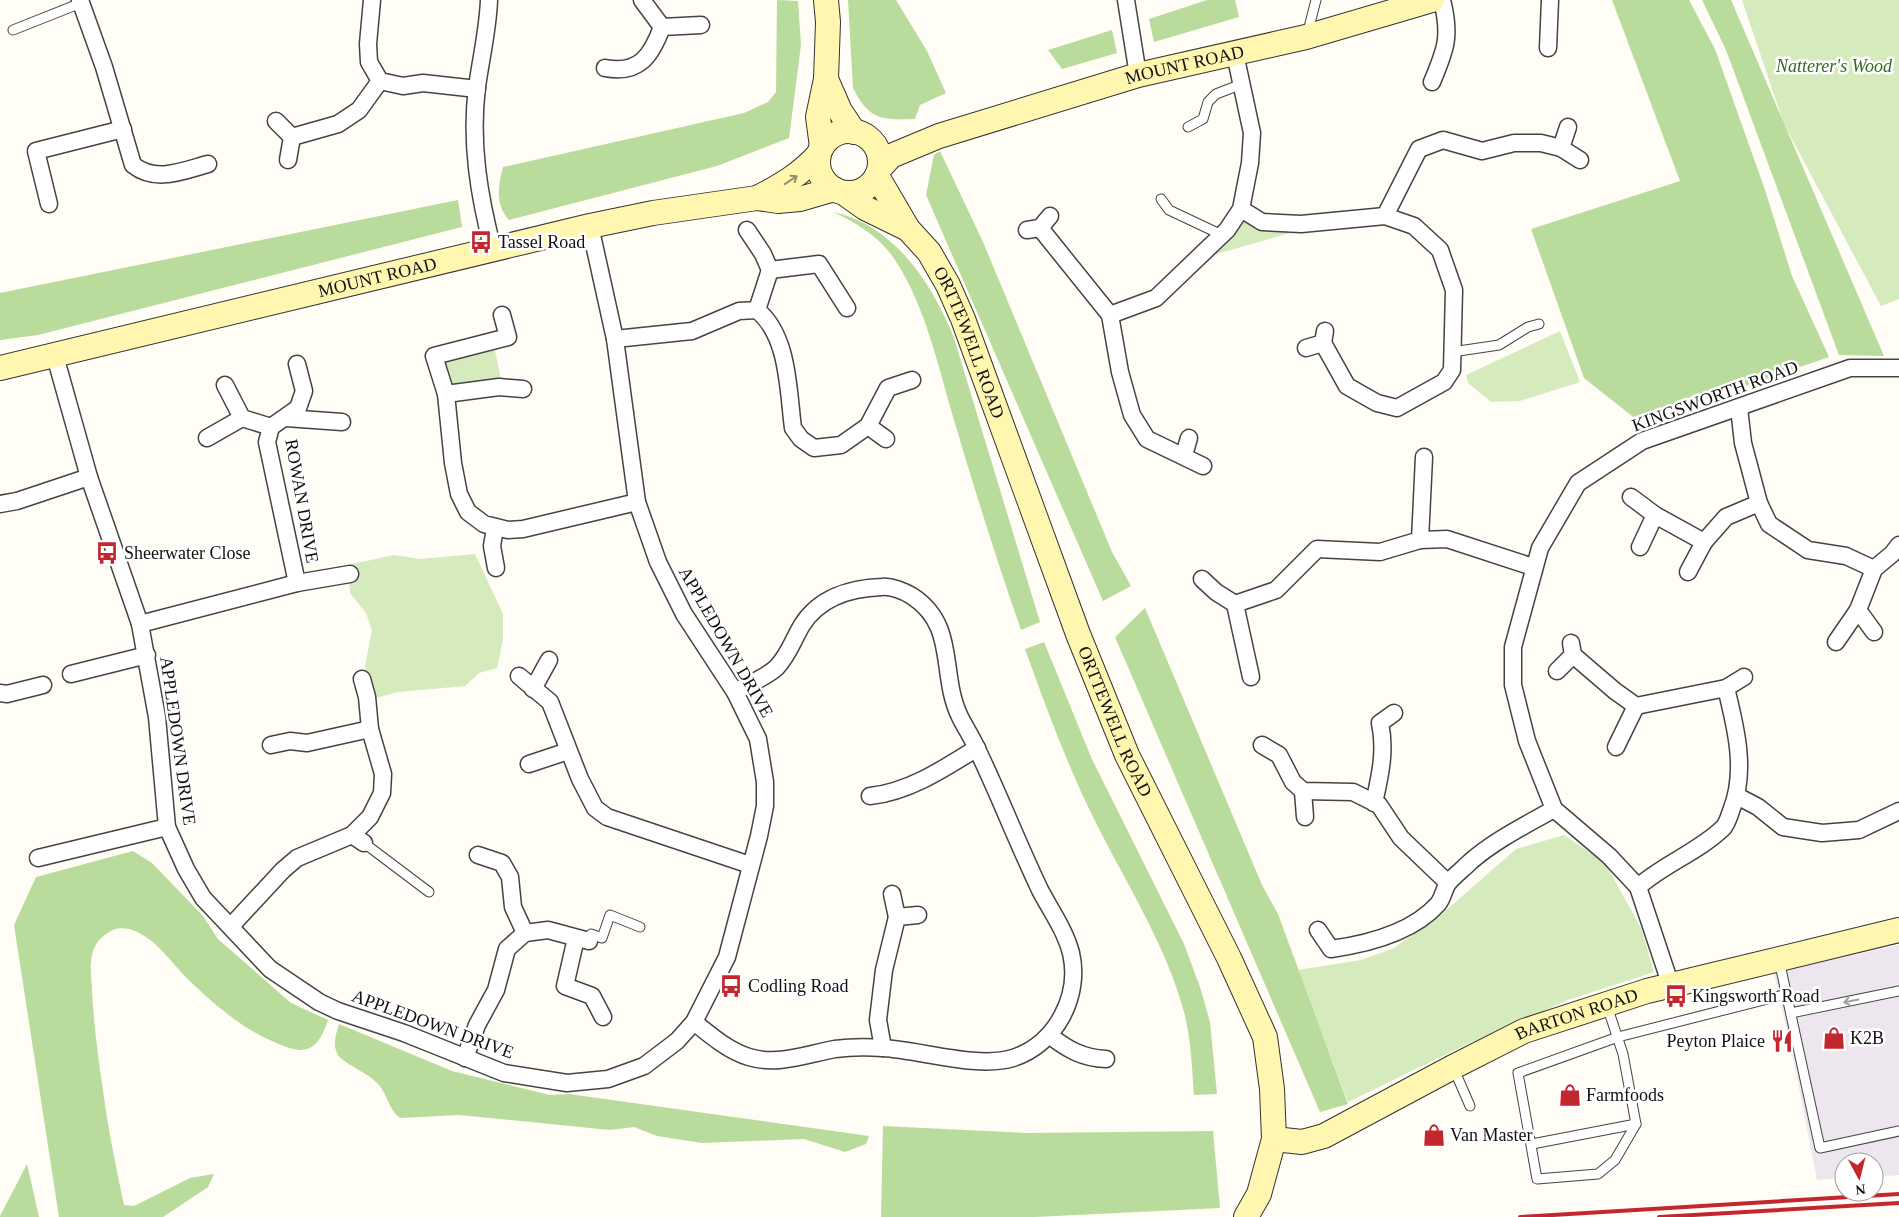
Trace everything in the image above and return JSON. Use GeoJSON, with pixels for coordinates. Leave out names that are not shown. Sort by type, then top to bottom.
{"type":"FeatureCollection","features":[{"type":"Feature","properties":{"kind":"street"},"geometry":{"type":"LineString","coordinates":[[372,0],[368,44],[369,62],[380,81],[403,86],[423,84],[477,89]]}},
{"type":"Feature","properties":{"kind":"street"},"geometry":{"type":"LineString","coordinates":[[489,0],[477,89],[474,139],[478,190],[494,250]]}},
{"type":"Feature","properties":{"kind":"street"},"geometry":{"type":"LineString","coordinates":[[642,0],[662,27]]}},
{"type":"Feature","properties":{"kind":"street"},"geometry":{"type":"LineString","coordinates":[[826,0],[828,22],[826,80],[818,117],[821,150],[820,174],[826,183],[839,191],[863,190],[878,172],[879,155],[874,144],[860,134],[840,111],[826,80]]}},
{"type":"Feature","properties":{"kind":"street"},"geometry":{"type":"LineString","coordinates":[[1126,0],[1138,75]]}},
{"type":"Feature","properties":{"kind":"street","name":"MOUNT ROAD"},"geometry":{"type":"LineString","coordinates":[[878,172],[891,156],[940,136],[1138,75],[1306,37],[1432,0]]}},
{"type":"Feature","properties":{"kind":"street"},"geometry":{"type":"LineString","coordinates":[[1432,82],[1447,46],[1446,14],[1442,0]]}},
{"type":"Feature","properties":{"kind":"street"},"geometry":{"type":"LineString","coordinates":[[1548,48],[1550,0]]}},
{"type":"Feature","properties":{"kind":"street"},"geometry":{"type":"LineString","coordinates":[[80,2],[104,67],[133,165],[143,174],[158,176],[208,164]]}},
{"type":"Feature","properties":{"kind":"street"},"geometry":{"type":"LineString","coordinates":[[662,27],[702,24]]}},
{"type":"Feature","properties":{"kind":"street"},"geometry":{"type":"LineString","coordinates":[[606,68],[627,67],[645,60],[653,51],[662,27]]}},
{"type":"Feature","properties":{"kind":"street"},"geometry":{"type":"LineString","coordinates":[[1110,315],[1156,298],[1222,235],[1241,210],[1250,163],[1252,133],[1235,54]]}},
{"type":"Feature","properties":{"kind":"street"},"geometry":{"type":"LineString","coordinates":[[292,137],[338,124],[359,110],[380,81]]}},
{"type":"Feature","properties":{"kind":"street"},"geometry":{"type":"LineString","coordinates":[[276,121],[292,137]]}},
{"type":"Feature","properties":{"kind":"street"},"geometry":{"type":"LineString","coordinates":[[1561,148],[1568,127]]}},
{"type":"Feature","properties":{"kind":"street"},"geometry":{"type":"LineString","coordinates":[[49,204],[36,151],[123,129]]}},
{"type":"Feature","properties":{"kind":"street"},"geometry":{"type":"LineString","coordinates":[[821,150],[830,137],[842,132],[860,134]]}},
{"type":"Feature","properties":{"kind":"street","name":"MOUNT ROAD"},"geometry":{"type":"LineString","coordinates":[[860,134],[884,138],[940,136]]}},
{"type":"Feature","properties":{"kind":"street"},"geometry":{"type":"LineString","coordinates":[[288,160],[292,137]]}},
{"type":"Feature","properties":{"kind":"street"},"geometry":{"type":"LineString","coordinates":[[1385,216],[1419,149],[1443,140],[1482,151],[1514,142],[1541,143],[1561,148],[1580,160]]}},
{"type":"Feature","properties":{"kind":"street","name":"MOUNT ROAD"},"geometry":{"type":"LineString","coordinates":[[757,198],[803,172],[821,150]]}},
{"type":"Feature","properties":{"kind":"street","name":"ORTTEWELL ROAD"},"geometry":{"type":"LineString","coordinates":[[878,172],[908,229],[929,252],[948,285],[963,319],[1078,634],[1124,746],[1229,958],[1265,1037],[1272,1089],[1274,1139],[1259,1194],[1246,1217]]}},
{"type":"Feature","properties":{"kind":"street","name":"MOUNT ROAD"},"geometry":{"type":"LineString","coordinates":[[0,368],[590,226],[653,213],[757,198],[778,201],[800,199],[839,191]]}},
{"type":"Feature","properties":{"kind":"street","name":"ORTTEWELL ROAD"},"geometry":{"type":"LineString","coordinates":[[839,191],[865,208],[908,229]]}},
{"type":"Feature","properties":{"kind":"street"},"geometry":{"type":"LineString","coordinates":[[1241,210],[1262,222],[1301,224],[1385,216],[1414,226],[1440,250],[1454,290],[1452,370],[1444,382],[1397,408],[1377,403],[1347,386],[1324,337],[1306,348]]}},
{"type":"Feature","properties":{"kind":"street"},"geometry":{"type":"LineString","coordinates":[[1039,225],[1110,315],[1120,372],[1132,415],[1147,439],[1204,466]]}},
{"type":"Feature","properties":{"kind":"street","name":"APPLEDOWN DRIVE"},"geometry":{"type":"LineString","coordinates":[[55,356],[89,477],[140,624],[157,717],[167,827],[186,869],[203,898],[270,969],[319,1002],[338,1011],[404,1033],[504,1072],[567,1082],[608,1079],[644,1066],[678,1041],[694,1022],[726,957],[759,836],[765,806],[765,782],[758,739],[735,692],[684,614],[658,562],[637,502],[615,339],[590,226]]}},
{"type":"Feature","properties":{"kind":"street"},"geometry":{"type":"LineString","coordinates":[[747,230],[763,254],[770,270],[757,310]]}},
{"type":"Feature","properties":{"kind":"street"},"geometry":{"type":"LineString","coordinates":[[770,270],[819,264],[847,308]]}},
{"type":"Feature","properties":{"kind":"street"},"geometry":{"type":"LineString","coordinates":[[615,339],[692,331],[739,311],[757,310],[774,329],[782,354],[793,428],[800,439],[814,448],[842,445],[863,432],[888,388],[912,380]]}},
{"type":"Feature","properties":{"kind":"street"},"geometry":{"type":"LineString","coordinates":[[502,316],[508,337],[434,356],[446,394],[453,463],[459,494],[468,512],[484,524],[495,528],[524,529],[637,502]]}},
{"type":"Feature","properties":{"kind":"street","name":"ROWAN DRIVE"},"geometry":{"type":"LineString","coordinates":[[296,583],[267,442],[272,427],[298,408],[304,391],[297,364]]}},
{"type":"Feature","properties":{"kind":"street","name":"KINGSWORTH ROAD"},"geometry":{"type":"LineString","coordinates":[[1671,986],[1638,886],[1609,856],[1554,809],[1526,741],[1513,685],[1513,647],[1533,567],[1540,548],[1578,483],[1642,441],[1850,368],[1899,368]]}},
{"type":"Feature","properties":{"kind":"street"},"geometry":{"type":"LineString","coordinates":[[207,438],[242,418],[225,384]]}},
{"type":"Feature","properties":{"kind":"street"},"geometry":{"type":"LineString","coordinates":[[446,394],[499,387],[523,389]]}},
{"type":"Feature","properties":{"kind":"street"},"geometry":{"type":"LineString","coordinates":[[1739,408],[1743,443],[1759,503],[1769,524],[1808,550],[1846,556],[1874,569]]}},
{"type":"Feature","properties":{"kind":"street","name":"ROWAN DRIVE"},"geometry":{"type":"LineString","coordinates":[[242,418],[272,427]]}},
{"type":"Feature","properties":{"kind":"street","name":"ROWAN DRIVE"},"geometry":{"type":"LineString","coordinates":[[286,418],[342,422]]}},
{"type":"Feature","properties":{"kind":"street"},"geometry":{"type":"LineString","coordinates":[[868,426],[886,439]]}},
{"type":"Feature","properties":{"kind":"street"},"geometry":{"type":"LineString","coordinates":[[1184,455],[1189,438]]}},
{"type":"Feature","properties":{"kind":"street"},"geometry":{"type":"LineString","coordinates":[[1420,540],[1424,457]]}},
{"type":"Feature","properties":{"kind":"street"},"geometry":{"type":"LineString","coordinates":[[0,504],[16,501],[89,477]]}},
{"type":"Feature","properties":{"kind":"street"},"geometry":{"type":"LineString","coordinates":[[1631,498],[1655,516],[1704,542]]}},
{"type":"Feature","properties":{"kind":"street"},"geometry":{"type":"LineString","coordinates":[[1688,572],[1704,542],[1726,517],[1759,503]]}},
{"type":"Feature","properties":{"kind":"street"},"geometry":{"type":"LineString","coordinates":[[1640,547],[1655,516]]}},
{"type":"Feature","properties":{"kind":"street"},"geometry":{"type":"LineString","coordinates":[[495,528],[492,546],[496,568]]}},
{"type":"Feature","properties":{"kind":"street"},"geometry":{"type":"LineString","coordinates":[[1235,604],[1276,590],[1317,549],[1380,552],[1420,540],[1447,539],[1533,567]]}},
{"type":"Feature","properties":{"kind":"street"},"geometry":{"type":"LineString","coordinates":[[1836,642],[1858,610],[1874,569],[1892,554],[1899,545]]}},
{"type":"Feature","properties":{"kind":"street","name":"ROWAN DRIVE"},"geometry":{"type":"LineString","coordinates":[[140,624],[296,583],[350,574]]}},
{"type":"Feature","properties":{"kind":"street"},"geometry":{"type":"LineString","coordinates":[[1202,579],[1216,592],[1235,604],[1252,677]]}},
{"type":"Feature","properties":{"kind":"street"},"geometry":{"type":"LineString","coordinates":[[694,1022],[718,1041],[749,1057],[778,1061],[838,1048],[883,1048],[981,1061],[1013,1058],[1035,1046],[1048,1035],[1061,1019],[1070,1000],[1073,973],[1071,954],[1062,928],[1042,892],[977,748],[959,716],[951,691],[945,643],[938,622],[925,604],[906,592],[884,586],[832,598],[814,609],[801,627],[790,651],[775,669],[735,692]]}},
{"type":"Feature","properties":{"kind":"street"},"geometry":{"type":"LineString","coordinates":[[1858,610],[1874,632]]}},
{"type":"Feature","properties":{"kind":"street"},"geometry":{"type":"LineString","coordinates":[[1557,671],[1572,649],[1614,691],[1636,706],[1726,688],[1744,677]]}},
{"type":"Feature","properties":{"kind":"street"},"geometry":{"type":"LineString","coordinates":[[71,674],[147,655]]}},
{"type":"Feature","properties":{"kind":"street"},"geometry":{"type":"LineString","coordinates":[[533,689],[550,660]]}},
{"type":"Feature","properties":{"kind":"street"},"geometry":{"type":"LineString","coordinates":[[519,676],[550,702],[561,725],[568,751],[595,808],[607,817],[750,864]]}},
{"type":"Feature","properties":{"kind":"street"},"geometry":{"type":"LineString","coordinates":[[231,926],[282,870],[297,858],[358,839],[370,817],[382,793],[383,774],[370,729],[367,697],[362,679]]}},
{"type":"Feature","properties":{"kind":"street"},"geometry":{"type":"LineString","coordinates":[[0,693],[7,694],[44,685]]}},
{"type":"Feature","properties":{"kind":"street"},"geometry":{"type":"LineString","coordinates":[[1638,886],[1656,871],[1703,844],[1724,827],[1737,796],[1740,756],[1736,727],[1726,688]]}},
{"type":"Feature","properties":{"kind":"street"},"geometry":{"type":"LineString","coordinates":[[1616,747],[1636,706]]}},
{"type":"Feature","properties":{"kind":"street"},"geometry":{"type":"LineString","coordinates":[[1374,803],[1383,763],[1383,738],[1380,724],[1394,713]]}},
{"type":"Feature","properties":{"kind":"street"},"geometry":{"type":"LineString","coordinates":[[271,745],[290,742],[307,743],[370,729]]}},
{"type":"Feature","properties":{"kind":"street"},"geometry":{"type":"LineString","coordinates":[[1262,745],[1279,755],[1293,782],[1303,791],[1353,792],[1379,805],[1401,838],[1448,884]]}},
{"type":"Feature","properties":{"kind":"street"},"geometry":{"type":"LineString","coordinates":[[870,796],[886,794],[934,774],[977,748]]}},
{"type":"Feature","properties":{"kind":"street"},"geometry":{"type":"LineString","coordinates":[[529,764],[568,751]]}},
{"type":"Feature","properties":{"kind":"street"},"geometry":{"type":"LineString","coordinates":[[1303,791],[1305,817]]}},
{"type":"Feature","properties":{"kind":"street"},"geometry":{"type":"LineString","coordinates":[[1737,796],[1758,808],[1783,827],[1822,833],[1858,830],[1899,811]]}},
{"type":"Feature","properties":{"kind":"street"},"geometry":{"type":"LineString","coordinates":[[1318,930],[1331,949],[1355,946],[1386,938],[1412,924],[1439,904],[1448,884],[1472,861],[1510,834],[1554,809]]}},
{"type":"Feature","properties":{"kind":"street"},"geometry":{"type":"LineString","coordinates":[[38,858],[167,827]]}},
{"type":"Feature","properties":{"kind":"street"},"geometry":{"type":"LineString","coordinates":[[478,855],[502,863],[510,877],[513,907],[524,933]]}},
{"type":"Feature","properties":{"kind":"street"},"geometry":{"type":"LineString","coordinates":[[883,1048],[878,1020],[884,970],[897,917],[892,894]]}},
{"type":"Feature","properties":{"kind":"street"},"geometry":{"type":"LineString","coordinates":[[897,917],[918,916]]}},
{"type":"Feature","properties":{"kind":"street"},"geometry":{"type":"LineString","coordinates":[[465,1058],[477,1025],[496,990],[507,949],[524,933],[548,930],[583,940],[565,986],[592,996],[603,1016]]}},
{"type":"Feature","properties":{"kind":"street","name":"BARTON ROAD"},"geometry":{"type":"LineString","coordinates":[[1274,1139],[1302,1142],[1324,1136],[1453,1066],[1524,1031],[1607,1003],[1779,958],[1899,930]]}},
{"type":"Feature","properties":{"kind":"street"},"geometry":{"type":"LineString","coordinates":[[1048,1035],[1069,1050],[1082,1055],[1106,1059]]}},
{"type":"Feature","properties":{"kind":"lane"},"geometry":{"type":"LineString","coordinates":[[1306,37],[1316,0]]}},
{"type":"Feature","properties":{"kind":"lane"},"geometry":{"type":"LineString","coordinates":[[13,30],[80,2]]}},
{"type":"Feature","properties":{"kind":"lane"},"geometry":{"type":"LineString","coordinates":[[1188,127],[1203,119],[1208,102],[1216,94],[1242,84]]}},
{"type":"Feature","properties":{"kind":"lane"},"geometry":{"type":"LineString","coordinates":[[1161,199],[1169,210],[1222,235]]}},
{"type":"Feature","properties":{"kind":"lane"},"geometry":{"type":"LineString","coordinates":[[1452,352],[1499,344],[1528,327],[1539,324]]}},
{"type":"Feature","properties":{"kind":"lane"},"geometry":{"type":"LineString","coordinates":[[358,839],[393,867],[429,892]]}},
{"type":"Feature","properties":{"kind":"lane"},"geometry":{"type":"LineString","coordinates":[[583,940],[592,934],[602,938],[610,915],[640,927]]}},
{"type":"Feature","properties":{"kind":"lane"},"geometry":{"type":"LineString","coordinates":[[1779,958],[1820,1148],[1899,1131]]}},
{"type":"Feature","properties":{"kind":"lane"},"geometry":{"type":"LineString","coordinates":[[1792,1013],[1899,991]]}},
{"type":"Feature","properties":{"kind":"lane"},"geometry":{"type":"LineString","coordinates":[[1607,1003],[1618,1037],[1636,1124],[1614,1160],[1598,1174],[1537,1179],[1518,1073],[1618,1037],[1787,994]]}},
{"type":"Feature","properties":{"kind":"lane"},"geometry":{"type":"LineString","coordinates":[[1453,1066],[1470,1106]]}},
{"type":"Feature","properties":{"kind":"lane"},"geometry":{"type":"LineString","coordinates":[[1532,1144],[1636,1124]]}},
{"type":"Feature","properties":{"kind":"shaded area"},"geometry":{"type":"Polygon","coordinates":[[[1899,945],[1899,1175],[1884,1176],[1884,1152],[1834,1152],[1834,1179],[1817,1180],[1774,973],[1899,945]]]}},
{"type":"Feature","properties":{"kind":"green space"},"geometry":{"type":"Polygon","coordinates":[[[777,0],[798,1],[801,45],[789,138],[717,166],[509,220],[501,208],[499,195],[503,167],[744,113],[768,102],[776,92],[777,0]]]}},
{"type":"Feature","properties":{"kind":"green space"},"geometry":{"type":"Polygon","coordinates":[[[848,0],[896,0],[927,51],[946,93],[920,105],[915,119],[893,119],[877,116],[859,99],[853,88],[848,0]]]}},
{"type":"Feature","properties":{"kind":"green space"},"geometry":{"type":"Polygon","coordinates":[[[1207,0],[1235,0],[1239,17],[1154,42],[1149,19],[1207,0]]]}},
{"type":"Feature","properties":{"kind":"green space"},"geometry":{"type":"Polygon","coordinates":[[[1612,0],[1689,0],[1715,49],[1765,190],[1792,276],[1829,357],[1739,388],[1678,402],[1637,420],[1584,378],[1531,229],[1680,181],[1612,0]]]}},
{"type":"Feature","properties":{"kind":"green space","name":"Natterer's Wood"},"geometry":{"type":"Polygon","coordinates":[[[1702,0],[1731,0],[1884,356],[1839,355],[1726,50],[1702,0]]]}},
{"type":"Feature","properties":{"kind":"green space","name":"Natterer's Wood"},"geometry":{"type":"Polygon","coordinates":[[[1742,0],[1899,0],[1899,299],[1881,306],[1784,124],[1742,0]]]}},
{"type":"Feature","properties":{"kind":"green space"},"geometry":{"type":"Polygon","coordinates":[[[1112,30],[1117,53],[1062,69],[1048,50],[1112,30]]]}},
{"type":"Feature","properties":{"kind":"green space"},"geometry":{"type":"Polygon","coordinates":[[[940,151],[983,242],[1112,552],[1131,586],[1103,601],[926,195],[934,155],[940,151]]]}},
{"type":"Feature","properties":{"kind":"green space"},"geometry":{"type":"Polygon","coordinates":[[[458,200],[462,227],[38,335],[0,340],[0,293],[458,200]]]}},
{"type":"Feature","properties":{"kind":"green space"},"geometry":{"type":"Polygon","coordinates":[[[1243,210],[1315,226],[1213,255],[1243,210]]]}},
{"type":"Feature","properties":{"kind":"green space"},"geometry":{"type":"Polygon","coordinates":[[[833,212],[855,219],[875,229],[892,243],[922,277],[945,317],[954,338],[1040,622],[1021,630],[978,499],[930,337],[906,278],[882,244],[859,226],[833,212]]]}},
{"type":"Feature","properties":{"kind":"green space"},"geometry":{"type":"Polygon","coordinates":[[[1560,331],[1580,382],[1520,401],[1491,402],[1468,383],[1466,375],[1560,331]]]}},
{"type":"Feature","properties":{"kind":"green space"},"geometry":{"type":"Polygon","coordinates":[[[494,346],[501,379],[448,390],[441,356],[494,346]]]}},
{"type":"Feature","properties":{"kind":"green space"},"geometry":{"type":"Polygon","coordinates":[[[475,554],[503,614],[503,640],[497,668],[479,673],[465,686],[398,692],[376,698],[371,695],[365,666],[372,630],[366,613],[350,593],[348,565],[394,555],[420,559],[475,554]]]}},
{"type":"Feature","properties":{"kind":"green space"},"geometry":{"type":"Polygon","coordinates":[[[1145,608],[1262,885],[1278,914],[1348,1104],[1320,1112],[1115,637],[1145,608]]]}},
{"type":"Feature","properties":{"kind":"green space"},"geometry":{"type":"Polygon","coordinates":[[[1044,642],[1091,757],[1184,944],[1200,987],[1210,1022],[1217,1094],[1194,1095],[1191,1053],[1184,1012],[1167,963],[1075,779],[1025,649],[1044,642]]]}},
{"type":"Feature","properties":{"kind":"green space"},"geometry":{"type":"Polygon","coordinates":[[[1564,835],[1605,863],[1641,928],[1654,972],[1568,1000],[1457,1049],[1348,1102],[1298,970],[1361,960],[1394,948],[1443,913],[1516,849],[1564,835]]]}},
{"type":"Feature","properties":{"kind":"green space"},"geometry":{"type":"Polygon","coordinates":[[[133,851],[152,863],[203,916],[218,939],[291,1003],[328,1020],[324,1031],[314,1046],[300,1050],[283,1046],[250,1030],[221,1009],[202,993],[144,935],[124,928],[113,930],[106,934],[97,943],[92,954],[92,992],[96,1041],[105,1105],[124,1205],[134,1206],[190,1178],[214,1174],[208,1187],[163,1217],[59,1217],[14,925],[36,877],[133,851]]]}},
{"type":"Feature","properties":{"kind":"green space"},"geometry":{"type":"Polygon","coordinates":[[[339,1024],[452,1071],[550,1095],[569,1094],[869,1136],[866,1144],[845,1152],[804,1139],[702,1143],[657,1136],[634,1127],[610,1130],[459,1115],[400,1118],[393,1111],[379,1085],[338,1055],[335,1043],[339,1024]]]}},
{"type":"Feature","properties":{"kind":"green space"},"geometry":{"type":"Polygon","coordinates":[[[883,1126],[1026,1133],[1213,1131],[1220,1208],[1035,1217],[881,1217],[883,1126]]]}},
{"type":"Feature","properties":{"kind":"green space"},"geometry":{"type":"Polygon","coordinates":[[[27,1164],[39,1217],[0,1217],[0,1216],[27,1164]]]}},
{"type":"Feature","properties":{"kind":"railway"},"geometry":{"type":"LineString","coordinates":[[1520,1217],[1899,1194]]}},
{"type":"Feature","properties":{"kind":"railway"},"geometry":{"type":"LineString","coordinates":[[1659,1217],[1899,1203]]}},
{"type":"Feature","properties":{"kind":"place","name":"Tassel Road"},"geometry":{"type":"Point","coordinates":[481,242]}},
{"type":"Feature","properties":{"kind":"place","name":"Sheerwater Close"},"geometry":{"type":"Point","coordinates":[107,553]}},
{"type":"Feature","properties":{"kind":"place","name":"Codling Road"},"geometry":{"type":"Point","coordinates":[731,986]}},
{"type":"Feature","properties":{"kind":"place","name":"Kingsworth Road"},"geometry":{"type":"Point","coordinates":[1676,996]}},
{"type":"Feature","properties":{"kind":"place","name":"K2B"},"geometry":{"type":"Point","coordinates":[1834,1038]}},
{"type":"Feature","properties":{"kind":"place","name":"Peyton Plaice"},"geometry":{"type":"Point","coordinates":[1782,1041]}},
{"type":"Feature","properties":{"kind":"place","name":"Farmfoods"},"geometry":{"type":"Point","coordinates":[1570,1095]}},
{"type":"Feature","properties":{"kind":"place","name":"Van Master"},"geometry":{"type":"Point","coordinates":[1434,1135]}}]}
